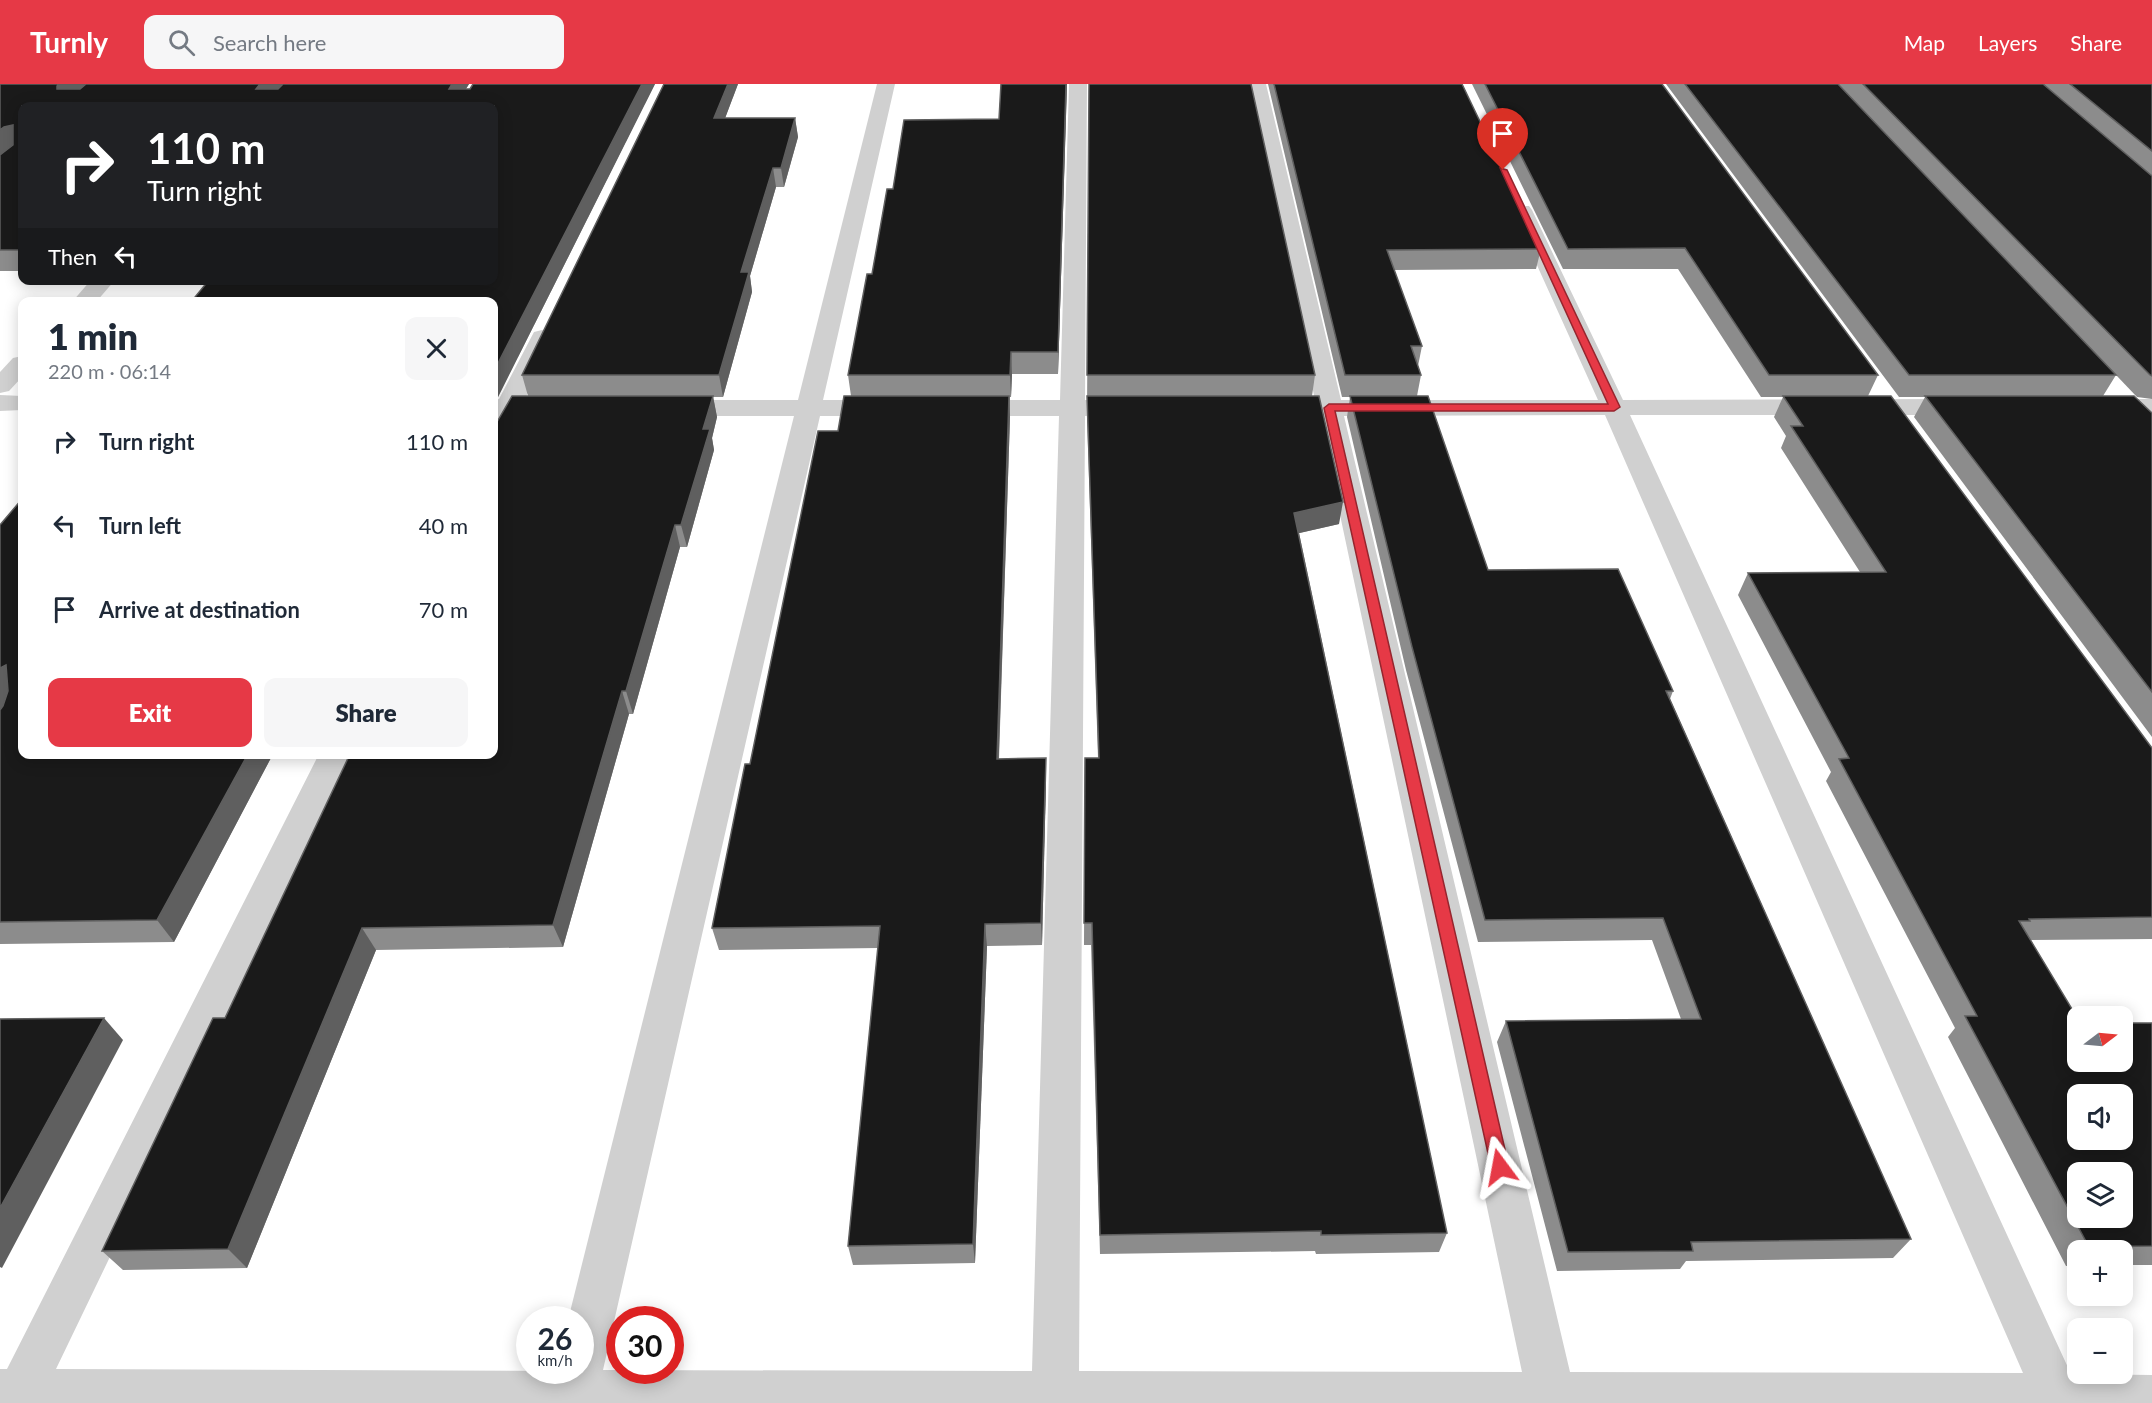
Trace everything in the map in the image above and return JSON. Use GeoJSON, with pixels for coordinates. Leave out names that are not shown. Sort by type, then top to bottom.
{"type":"FeatureCollection","features":[{"type":"Feature","properties":{"kind":"street"},"geometry":{"type":"LineString","coordinates":[[594,1312],[886,84]]}},
{"type":"Feature","properties":{"kind":"street"},"geometry":{"type":"LineString","coordinates":[[1055,1400],[1078,84]]}},
{"type":"Feature","properties":{"kind":"street"},"geometry":{"type":"LineString","coordinates":[[1257,84],[1552,1400]]}},
{"type":"Feature","properties":{"kind":"street"},"geometry":{"type":"LineString","coordinates":[[1508,181],[1614,407],[2060,1401]]}},
{"type":"Feature","properties":{"kind":"street"},"geometry":{"type":"LineString","coordinates":[[88,297],[99,285]]}},
{"type":"Feature","properties":{"kind":"street"},"geometry":{"type":"LineString","coordinates":[[550,321],[501,407],[578,407]]}},
{"type":"Feature","properties":{"kind":"street"},"geometry":{"type":"LineString","coordinates":[[0,386],[18,367]]}},
{"type":"Feature","properties":{"kind":"street"},"geometry":{"type":"LineString","coordinates":[[1870,378],[1911,435]]}},
{"type":"Feature","properties":{"kind":"street"},"geometry":{"type":"LineString","coordinates":[[2081,407],[2131,401],[2152,430]]}},
{"type":"Feature","properties":{"kind":"street"},"geometry":{"type":"LineString","coordinates":[[0,403],[18,403]]}},
{"type":"Feature","properties":{"kind":"street"},"geometry":{"type":"LineString","coordinates":[[647,407],[1155,408]]}},
{"type":"Feature","properties":{"kind":"street"},"geometry":{"type":"LineString","coordinates":[[1260,408],[1986,407]]}},
{"type":"Feature","properties":{"kind":"street"},"geometry":{"type":"LineString","coordinates":[[333,759],[12,1396],[577,1384],[1055,1400],[2152,1400]]}},
{"type":"Feature","properties":{"kind":"building"},"geometry":{"type":"Polygon","coordinates":[[[0,84],[59,84],[57,89],[80,89],[86,84],[260,84],[256,89],[278,89],[283,84],[452,84],[449,89],[470,89],[473,84],[642,84],[498,363],[498,297],[195,297],[205,285],[498,285],[498,102],[18,102],[18,250],[0,250],[0,155],[13,145],[13,125],[0,130],[0,84]]]}},
{"type":"Feature","properties":{"kind":"building"},"geometry":{"type":"Polygon","coordinates":[[[664,84],[728,84],[714,118],[795,118],[781,168],[773,168],[741,272],[749,272],[719,375],[522,375],[664,84]]]}},
{"type":"Feature","properties":{"kind":"building"},"geometry":{"type":"Polygon","coordinates":[[[1001,84],[1066,84],[1058,352],[1011,352],[1010,375],[848,375],[867,274],[872,274],[887,189],[893,189],[904,120],[999,119],[1001,84]]]}},
{"type":"Feature","properties":{"kind":"building"},"geometry":{"type":"Polygon","coordinates":[[[1089,84],[1251,84],[1315,375],[1087,375],[1089,84]]]}},
{"type":"Feature","properties":{"kind":"building"},"geometry":{"type":"Polygon","coordinates":[[[1274,84],[1462,84],[1541,249],[1387,250],[1422,346],[1411,346],[1421,375],[1345,375],[1274,84]]]}},
{"type":"Feature","properties":{"kind":"building"},"geometry":{"type":"Polygon","coordinates":[[[1485,84],[1662,84],[1878,375],[1769,375],[1685,248],[1568,249],[1485,84]]]}},
{"type":"Feature","properties":{"kind":"building"},"geometry":{"type":"Polygon","coordinates":[[[1685,84],[1838,84],[2116,375],[1909,375],[1685,84]]]}},
{"type":"Feature","properties":{"kind":"building"},"geometry":{"type":"Polygon","coordinates":[[[1863,84],[2043,84],[2152,176],[2152,376],[2150,375],[1863,84]]]}},
{"type":"Feature","properties":{"kind":"building"},"geometry":{"type":"Polygon","coordinates":[[[2070,84],[2152,84],[2152,151],[2070,84]]]}},
{"type":"Feature","properties":{"kind":"building"},"geometry":{"type":"Polygon","coordinates":[[[512,396],[713,396],[703,429],[710,429],[681,525],[675,525],[626,691],[622,691],[553,925],[362,928],[228,1249],[102,1251],[213,1018],[225,1018],[348,759],[498,759],[498,420],[512,396]]]}},
{"type":"Feature","properties":{"kind":"building"},"geometry":{"type":"Polygon","coordinates":[[[844,396],[1009,396],[997,759],[1046,758],[1041,923],[985,924],[973,1244],[848,1246],[880,926],[712,928],[745,764],[750,764],[818,431],[838,431],[844,396]]]}},
{"type":"Feature","properties":{"kind":"building"},"geometry":{"type":"Polygon","coordinates":[[[1087,396],[1319,396],[1343,502],[1294,513],[1447,1233],[1321,1235],[1321,1231],[1100,1235],[1092,923],[1084,923],[1085,758],[1099,758],[1087,396]]]}},
{"type":"Feature","properties":{"kind":"building"},"geometry":{"type":"Polygon","coordinates":[[[1350,396],[1428,396],[1488,570],[1618,569],[1673,691],[1666,691],[1911,1239],[1691,1242],[1693,1251],[1568,1252],[1506,1021],[1701,1019],[1663,918],[1485,920],[1412,647],[1350,396]]]}},
{"type":"Feature","properties":{"kind":"building"},"geometry":{"type":"Polygon","coordinates":[[[1783,396],[1891,396],[2152,748],[2152,917],[2019,921],[2070,1006],[2067,1006],[2067,1072],[2133,1072],[2133,1023],[2152,1023],[2152,1246],[2133,1246],[2133,1240],[2085,1240],[2079,1228],[2133,1228],[2133,1162],[2067,1162],[2067,1206],[1965,1016],[1977,1016],[1839,759],[1849,758],[1748,573],[1886,572],[1791,426],[1803,426],[1783,396]]]}},
{"type":"Feature","properties":{"kind":"building"},"geometry":{"type":"Polygon","coordinates":[[[1925,396],[2134,396],[2152,413],[2152,692],[1925,396]]]}},
{"type":"Feature","properties":{"kind":"building"},"geometry":{"type":"Polygon","coordinates":[[[18,504],[18,759],[245,759],[157,920],[0,922],[0,710],[8,691],[6,665],[0,668],[0,525],[18,504]]]}},
{"type":"Feature","properties":{"kind":"building"},"geometry":{"type":"Polygon","coordinates":[[[104,1018],[0,1208],[0,1019],[104,1018]]]}},
{"type":"Feature","properties":{"kind":"route"},"geometry":{"type":"LineString","coordinates":[[1500,1167],[1329,408],[1614,407],[1503,170]]}}]}
